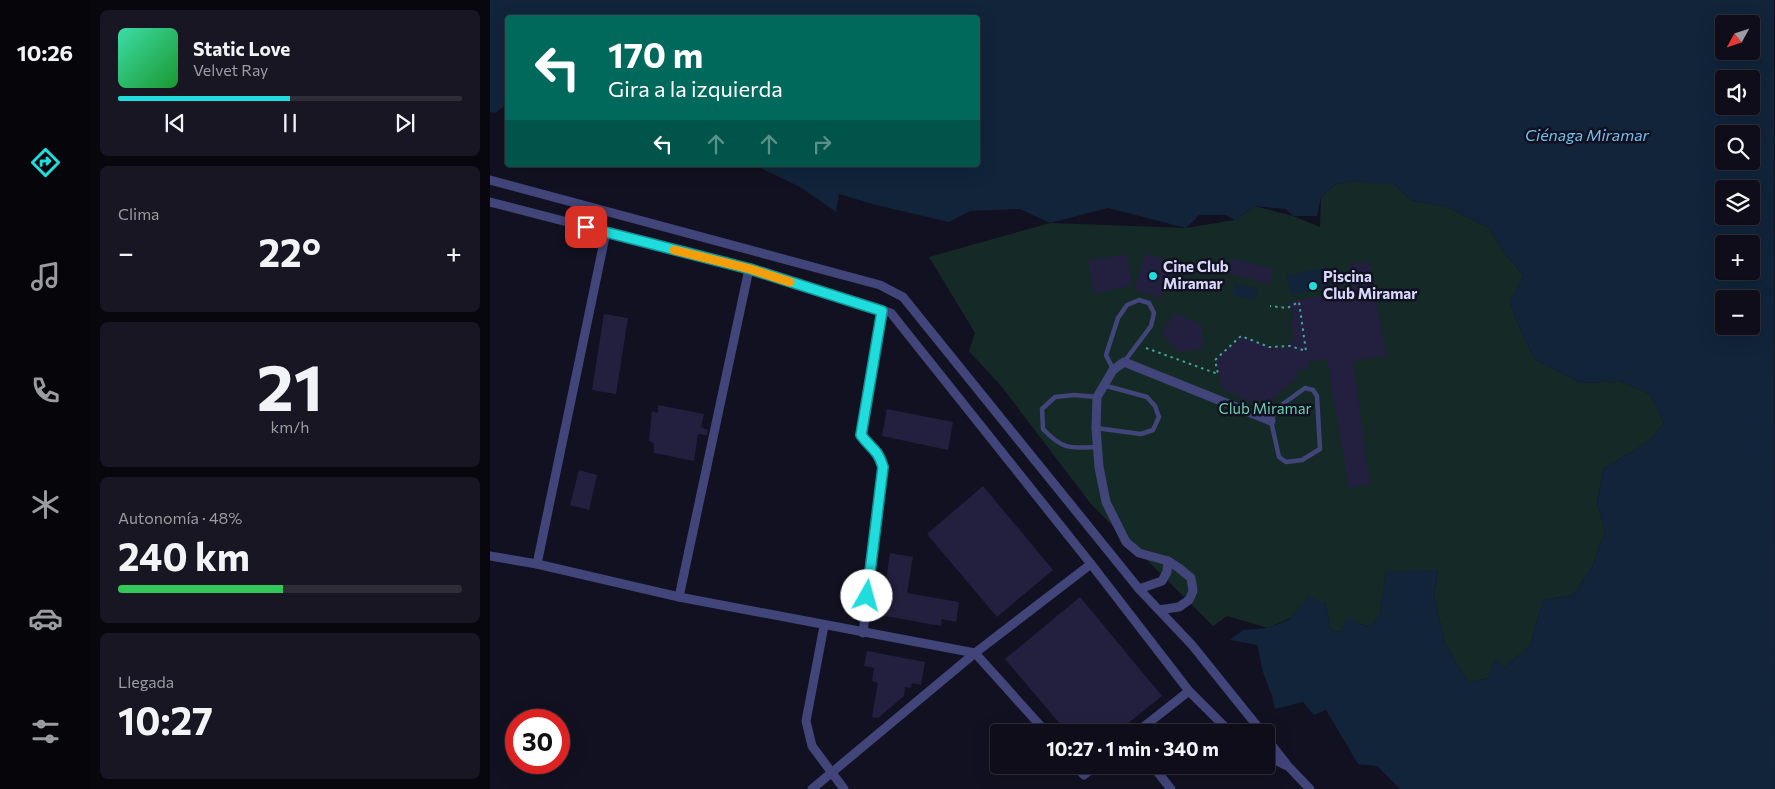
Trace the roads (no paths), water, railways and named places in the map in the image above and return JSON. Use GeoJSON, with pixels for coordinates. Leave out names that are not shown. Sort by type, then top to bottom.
{"type":"FeatureCollection","features":[{"type":"Feature","properties":{"kind":"street"},"geometry":{"type":"LineString","coordinates":[[490,180],[880,285],[903,297],[1139,589],[1192,645],[1256,724]]}},
{"type":"Feature","properties":{"kind":"street"},"geometry":{"type":"LineString","coordinates":[[490,202],[750,269],[891,314],[1190,691],[1222,724]]}},
{"type":"Feature","properties":{"kind":"street"},"geometry":{"type":"LineString","coordinates":[[537,564],[606,232]]}},
{"type":"Feature","properties":{"kind":"street"},"geometry":{"type":"LineString","coordinates":[[679,597],[750,269]]}},
{"type":"Feature","properties":{"kind":"street"},"geometry":{"type":"LineString","coordinates":[[863,633],[883,467],[880,455],[867,444],[861,435],[882,311]]}},
{"type":"Feature","properties":{"kind":"street"},"geometry":{"type":"LineString","coordinates":[[1159,610],[1179,607],[1189,600],[1193,591],[1191,578],[1180,568],[1168,561],[1139,553],[1126,542],[1106,502],[1099,467],[1096,428],[1097,397],[1103,385],[1113,370],[1124,362],[1271,421]]}},
{"type":"Feature","properties":{"kind":"street"},"geometry":{"type":"LineString","coordinates":[[490,556],[537,564],[679,597],[824,626],[975,653],[1039,724]]}},
{"type":"Feature","properties":{"kind":"street"},"geometry":{"type":"LineString","coordinates":[[1139,589],[1162,581],[1167,572],[1168,561]]}},
{"type":"Feature","properties":{"kind":"street"},"geometry":{"type":"LineString","coordinates":[[812,789],[975,653],[1091,564]]}},
{"type":"Feature","properties":{"kind":"street"},"geometry":{"type":"LineString","coordinates":[[824,626],[806,721],[812,746],[844,789]]}},
{"type":"Feature","properties":{"kind":"street"},"geometry":{"type":"LineString","coordinates":[[1147,724],[1190,691]]}},
{"type":"Feature","properties":{"kind":"street"},"geometry":{"type":"LineString","coordinates":[[1275,749],[1310,789]]}},
{"type":"Feature","properties":{"kind":"street"},"geometry":{"type":"LineString","coordinates":[[1275,760],[1288,766]]}},
{"type":"Feature","properties":{"kind":"street"},"geometry":{"type":"LineString","coordinates":[[1159,774],[1171,789]]}},
{"type":"Feature","properties":{"kind":"lane"},"geometry":{"type":"LineString","coordinates":[[1113,370],[1106,355],[1118,318],[1127,305],[1139,300],[1148,303],[1154,313],[1151,326],[1124,362]]}},
{"type":"Feature","properties":{"kind":"lane"},"geometry":{"type":"LineString","coordinates":[[1096,428],[1141,434],[1153,430],[1159,417],[1156,406],[1147,397],[1103,385]]}},
{"type":"Feature","properties":{"kind":"lane"},"geometry":{"type":"LineString","coordinates":[[1305,388],[1313,390],[1317,396],[1320,449],[1302,460],[1286,462],[1279,457],[1271,421],[1276,409],[1305,388]]}},
{"type":"Feature","properties":{"kind":"lane"},"geometry":{"type":"LineString","coordinates":[[1097,397],[1074,395],[1055,397],[1042,409],[1043,430],[1054,441],[1069,448],[1097,446]]}},
{"type":"Feature","properties":{"kind":"water","name":"Ciénaga Miramar"},"geometry":{"type":"Polygon","coordinates":[[[490,0],[1774,0],[1775,789],[1400,789],[1377,766],[1358,764],[1326,710],[1314,715],[1303,702],[1275,709],[1263,672],[1257,645],[1230,640],[1243,630],[1268,628],[1290,619],[1308,596],[1325,603],[1331,630],[1340,632],[1351,614],[1357,624],[1372,626],[1380,614],[1386,571],[1438,570],[1434,595],[1445,644],[1468,682],[1488,678],[1495,658],[1504,668],[1530,645],[1543,600],[1573,595],[1592,567],[1605,531],[1597,503],[1603,469],[1648,442],[1664,423],[1650,394],[1619,381],[1581,383],[1534,359],[1514,315],[1510,301],[1524,276],[1505,254],[1489,228],[1447,207],[1411,200],[1394,184],[1371,184],[1357,181],[1336,184],[1321,197],[1317,216],[1293,216],[1286,209],[1254,206],[1235,220],[1226,215],[1199,215],[1186,228],[1108,208],[1050,223],[1020,209],[970,211],[949,222],[876,205],[839,194],[836,212],[800,187],[758,167],[980,167],[980,15],[505,15],[505,106],[495,113],[490,112],[490,0]]]}},
{"type":"Feature","properties":{"kind":"water"},"geometry":{"type":"Polygon","coordinates":[[[1327,267],[1331,287],[1291,295],[1286,276],[1327,267]]]}},
{"type":"Feature","properties":{"kind":"water"},"geometry":{"type":"Polygon","coordinates":[[[1236,283],[1258,289],[1254,301],[1232,294],[1236,283]]]}},
{"type":"Feature","properties":{"kind":"place","name":"Cine Club Miramar"},"geometry":{"type":"Point","coordinates":[1153,276]}},
{"type":"Feature","properties":{"kind":"place","name":"Piscina Club Miramar"},"geometry":{"type":"Point","coordinates":[1313,286]}},
{"type":"Feature","properties":{"kind":"park label","name":"Club Miramar"},"geometry":{"type":"Point","coordinates":[1265,409]}}]}
